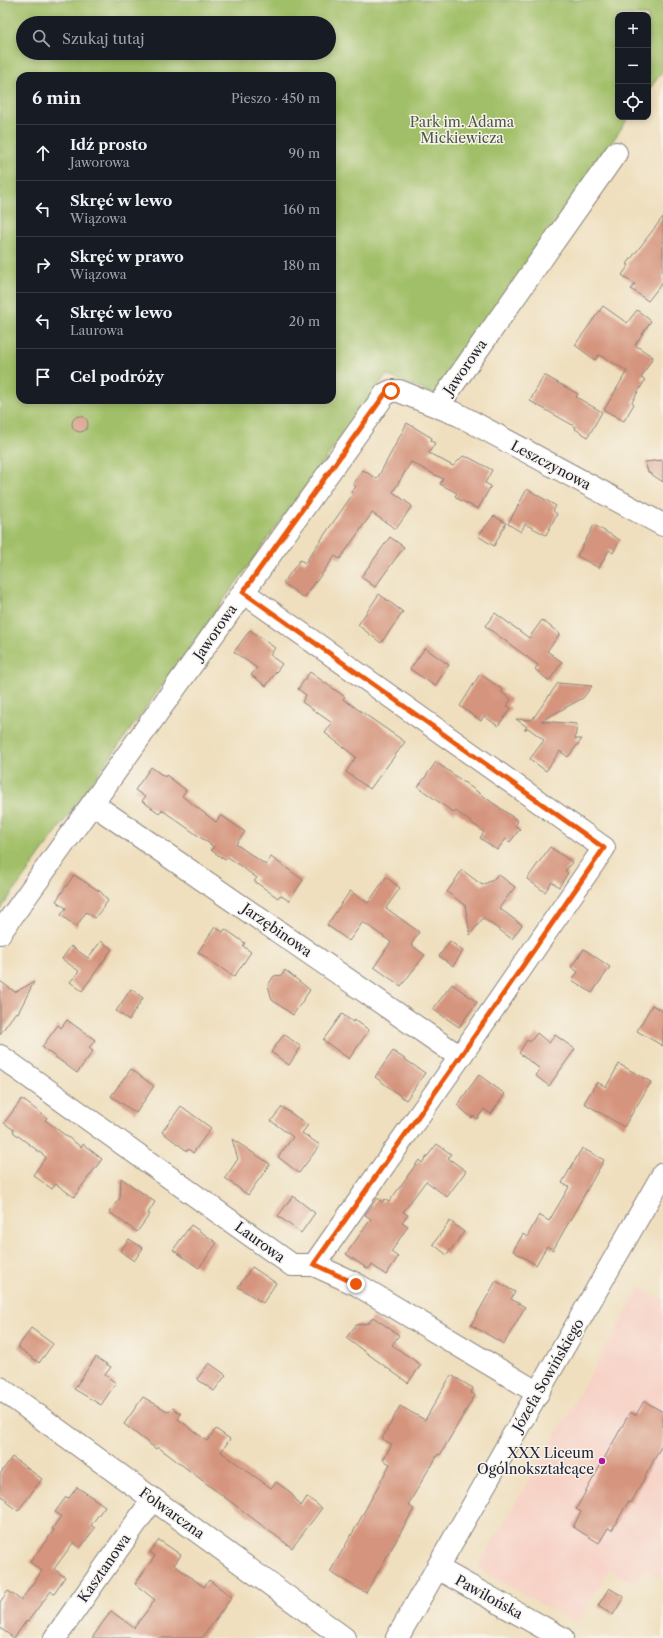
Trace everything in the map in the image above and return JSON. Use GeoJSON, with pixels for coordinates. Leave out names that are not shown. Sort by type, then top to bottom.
{"type":"FeatureCollection","features":[{"type":"Feature","properties":{"kind":"street","name":"Jaworowa"},"geometry":{"type":"LineString","coordinates":[[0,933],[385,394],[391,391],[399,391],[438,406],[616,153]]}},
{"type":"Feature","properties":{"kind":"street","name":"Leszczynowa"},"geometry":{"type":"LineString","coordinates":[[438,406],[459,415],[663,525]]}},
{"type":"Feature","properties":{"kind":"street"},"geometry":{"type":"LineString","coordinates":[[243,592],[604,848],[460,1057],[314,1264]]}},
{"type":"Feature","properties":{"kind":"street","name":"Jarzębinowa"},"geometry":{"type":"LineString","coordinates":[[93,804],[460,1057]]}},
{"type":"Feature","properties":{"kind":"street","name":"Laurowa"},"geometry":{"type":"LineString","coordinates":[[0,1056],[292,1264],[314,1264],[356,1284],[538,1393]]}},
{"type":"Feature","properties":{"kind":"street","name":"Józefa Sowińskiego"},"geometry":{"type":"LineString","coordinates":[[397,1638],[663,1174]]}},
{"type":"Feature","properties":{"kind":"street","name":"Folwarczna"},"geometry":{"type":"LineString","coordinates":[[0,1388],[344,1638]]}},
{"type":"Feature","properties":{"kind":"street","name":"Kasztanowa"},"geometry":{"type":"LineString","coordinates":[[55,1638],[153,1499]]}},
{"type":"Feature","properties":{"kind":"street","name":"Pawilońska"},"geometry":{"type":"LineString","coordinates":[[437,1568],[562,1638]]}},
{"type":"Feature","properties":{"kind":"shaded area","name":"XXX Liceum Ogólnokształcące"},"geometry":{"type":"Polygon","coordinates":[[[640,1288],[663,1301],[663,1579],[645,1568],[635,1584],[609,1569],[577,1624],[477,1568],[640,1288]]]}},
{"type":"Feature","properties":{"kind":"green space","name":"Park im. Adama Mickiewicza"},"geometry":{"type":"Polygon","coordinates":[[[0,0],[663,0],[663,71],[651,87],[651,12],[615,12],[615,120],[627,120],[439,396],[386,375],[0,910],[0,0]]]}},
{"type":"Feature","properties":{"kind":"building"},"geometry":{"type":"Polygon","coordinates":[[[663,217],[663,282],[648,301],[631,289],[635,284],[622,275],[629,265],[627,264],[663,217]]]}},
{"type":"Feature","properties":{"kind":"building"},"geometry":{"type":"Polygon","coordinates":[[[603,306],[627,323],[637,310],[651,321],[635,345],[653,357],[641,378],[645,380],[632,402],[634,404],[624,421],[604,410],[627,371],[599,355],[595,360],[575,345],[603,306]]]}},
{"type":"Feature","properties":{"kind":"building"},"geometry":{"type":"Polygon","coordinates":[[[544,375],[578,394],[576,397],[602,412],[588,437],[575,429],[576,427],[530,401],[544,375]]]}},
{"type":"Feature","properties":{"kind":"building"},"geometry":{"type":"Polygon","coordinates":[[[80,416],[86,418],[88,424],[86,430],[80,432],[74,430],[72,424],[74,418],[80,416]]]}},
{"type":"Feature","properties":{"kind":"building"},"geometry":{"type":"Polygon","coordinates":[[[407,423],[432,438],[431,441],[435,443],[429,453],[453,466],[463,456],[470,458],[492,470],[485,483],[491,486],[478,509],[458,499],[455,496],[457,493],[440,484],[443,479],[411,462],[393,492],[412,506],[396,529],[372,513],[340,559],[335,556],[304,598],[283,583],[300,560],[305,563],[353,494],[351,492],[356,487],[353,484],[363,470],[377,479],[407,423]]]}},
{"type":"Feature","properties":{"kind":"building"},"geometry":{"type":"Polygon","coordinates":[[[663,460],[663,482],[648,472],[645,462],[663,460]]]}},
{"type":"Feature","properties":{"kind":"building"},"geometry":{"type":"Polygon","coordinates":[[[527,489],[556,506],[553,511],[557,514],[546,535],[525,524],[521,532],[508,524],[527,489]]]}},
{"type":"Feature","properties":{"kind":"building"},"geometry":{"type":"Polygon","coordinates":[[[494,516],[506,523],[494,546],[478,536],[494,516]]]}},
{"type":"Feature","properties":{"kind":"building"},"geometry":{"type":"Polygon","coordinates":[[[594,525],[620,540],[613,553],[609,550],[599,568],[577,556],[594,525]]]}},
{"type":"Feature","properties":{"kind":"building"},"geometry":{"type":"Polygon","coordinates":[[[390,537],[404,547],[375,587],[361,577],[390,537]]]}},
{"type":"Feature","properties":{"kind":"building"},"geometry":{"type":"Polygon","coordinates":[[[379,594],[403,612],[381,643],[358,625],[379,594]]]}},
{"type":"Feature","properties":{"kind":"building"},"geometry":{"type":"Polygon","coordinates":[[[495,613],[529,638],[542,620],[560,634],[547,651],[562,662],[549,681],[535,669],[538,665],[485,626],[495,613]]]}},
{"type":"Feature","properties":{"kind":"building"},"geometry":{"type":"Polygon","coordinates":[[[250,630],[275,648],[270,655],[282,664],[266,686],[251,675],[257,668],[234,652],[250,630]]]}},
{"type":"Feature","properties":{"kind":"building"},"geometry":{"type":"Polygon","coordinates":[[[425,648],[449,665],[435,686],[410,669],[425,648]]]}},
{"type":"Feature","properties":{"kind":"building"},"geometry":{"type":"Polygon","coordinates":[[[310,672],[345,697],[343,699],[405,742],[370,789],[346,772],[356,757],[325,733],[332,723],[302,702],[306,695],[298,689],[310,672]]]}},
{"type":"Feature","properties":{"kind":"building"},"geometry":{"type":"Polygon","coordinates":[[[480,674],[503,690],[501,692],[511,699],[507,706],[511,708],[498,726],[484,716],[481,721],[460,706],[480,674]]]}},
{"type":"Feature","properties":{"kind":"building"},"geometry":{"type":"Polygon","coordinates":[[[558,683],[592,686],[583,698],[541,721],[577,724],[575,739],[582,739],[568,757],[560,751],[546,771],[530,759],[544,740],[528,728],[524,730],[527,727],[516,719],[532,720],[558,683]]]}},
{"type":"Feature","properties":{"kind":"building"},"geometry":{"type":"Polygon","coordinates":[[[436,762],[518,821],[515,826],[520,829],[510,842],[506,839],[497,850],[480,838],[484,832],[456,811],[454,813],[418,787],[436,762]]]}},
{"type":"Feature","properties":{"kind":"building"},"geometry":{"type":"Polygon","coordinates":[[[151,767],[165,777],[166,775],[186,790],[182,796],[216,822],[221,815],[245,832],[236,844],[266,865],[271,857],[303,880],[289,901],[280,895],[278,898],[254,881],[257,878],[228,857],[225,860],[211,850],[214,847],[162,810],[159,813],[142,801],[145,797],[135,790],[151,767]]]}},
{"type":"Feature","properties":{"kind":"building"},"geometry":{"type":"Polygon","coordinates":[[[550,847],[572,862],[565,871],[568,873],[559,887],[552,882],[545,892],[527,879],[550,847]]]}},
{"type":"Feature","properties":{"kind":"building"},"geometry":{"type":"Polygon","coordinates":[[[462,870],[482,885],[493,880],[498,874],[515,887],[499,908],[522,925],[512,939],[483,918],[470,935],[465,905],[447,892],[462,870]]]}},
{"type":"Feature","properties":{"kind":"building"},"geometry":{"type":"Polygon","coordinates":[[[74,875],[101,892],[108,901],[95,918],[86,912],[76,927],[61,915],[66,908],[56,901],[74,875]]]}},
{"type":"Feature","properties":{"kind":"building"},"geometry":{"type":"Polygon","coordinates":[[[386,877],[400,888],[386,908],[419,932],[411,945],[425,955],[401,986],[374,967],[391,942],[363,922],[349,941],[327,925],[350,891],[368,903],[386,877]]]}},
{"type":"Feature","properties":{"kind":"building"},"geometry":{"type":"Polygon","coordinates":[[[215,927],[223,932],[225,929],[245,943],[243,946],[251,952],[234,977],[198,952],[215,927]]]}},
{"type":"Feature","properties":{"kind":"building"},"geometry":{"type":"Polygon","coordinates":[[[101,941],[112,949],[82,991],[70,982],[79,971],[62,959],[71,946],[88,958],[101,941]]]}},
{"type":"Feature","properties":{"kind":"building"},"geometry":{"type":"Polygon","coordinates":[[[450,941],[463,951],[453,966],[439,956],[450,941]]]}},
{"type":"Feature","properties":{"kind":"building"},"geometry":{"type":"Polygon","coordinates":[[[584,949],[610,967],[592,993],[572,980],[578,972],[571,967],[584,949]]]}},
{"type":"Feature","properties":{"kind":"building"},"geometry":{"type":"Polygon","coordinates":[[[285,970],[310,990],[293,1015],[272,1000],[268,985],[274,976],[282,975],[285,970]]]}},
{"type":"Feature","properties":{"kind":"building"},"geometry":{"type":"Polygon","coordinates":[[[0,981],[15,992],[34,982],[18,1013],[16,1012],[0,1034],[0,981]]]}},
{"type":"Feature","properties":{"kind":"building"},"geometry":{"type":"Polygon","coordinates":[[[452,984],[477,1002],[459,1027],[433,1009],[452,984]]]}},
{"type":"Feature","properties":{"kind":"building"},"geometry":{"type":"Polygon","coordinates":[[[131,989],[143,998],[129,1020],[116,1011],[131,989]]]}},
{"type":"Feature","properties":{"kind":"building"},"geometry":{"type":"Polygon","coordinates":[[[652,1005],[663,1011],[663,1046],[637,1031],[652,1005]]]}},
{"type":"Feature","properties":{"kind":"building"},"geometry":{"type":"Polygon","coordinates":[[[342,1014],[353,1022],[355,1020],[369,1030],[349,1059],[323,1040],[342,1014]]]}},
{"type":"Feature","properties":{"kind":"building"},"geometry":{"type":"Polygon","coordinates":[[[67,1020],[95,1040],[89,1048],[93,1051],[77,1073],[42,1047],[58,1025],[61,1028],[67,1020]]]}},
{"type":"Feature","properties":{"kind":"building"},"geometry":{"type":"Polygon","coordinates":[[[537,1033],[549,1043],[555,1035],[575,1049],[549,1086],[536,1076],[540,1069],[519,1053],[527,1040],[530,1042],[537,1033]]]}},
{"type":"Feature","properties":{"kind":"building"},"geometry":{"type":"Polygon","coordinates":[[[284,1034],[301,1047],[289,1065],[271,1052],[284,1034]]]}},
{"type":"Feature","properties":{"kind":"building"},"geometry":{"type":"Polygon","coordinates":[[[393,1051],[425,1073],[406,1100],[375,1077],[393,1051]]]}},
{"type":"Feature","properties":{"kind":"building"},"geometry":{"type":"Polygon","coordinates":[[[619,1064],[651,1082],[624,1127],[584,1103],[597,1082],[606,1087],[619,1064]]]}},
{"type":"Feature","properties":{"kind":"building"},"geometry":{"type":"Polygon","coordinates":[[[131,1069],[154,1086],[136,1113],[111,1096],[131,1069]]]}},
{"type":"Feature","properties":{"kind":"building"},"geometry":{"type":"Polygon","coordinates":[[[479,1075],[505,1094],[491,1114],[484,1109],[477,1119],[473,1116],[472,1118],[457,1105],[479,1075]]]}},
{"type":"Feature","properties":{"kind":"building"},"geometry":{"type":"Polygon","coordinates":[[[22,1099],[47,1118],[45,1120],[81,1147],[83,1144],[102,1159],[74,1197],[56,1184],[52,1189],[33,1175],[46,1157],[13,1132],[14,1130],[4,1123],[22,1099]]]}},
{"type":"Feature","properties":{"kind":"building"},"geometry":{"type":"Polygon","coordinates":[[[181,1106],[211,1128],[193,1153],[189,1149],[187,1151],[162,1132],[181,1106]]]}},
{"type":"Feature","properties":{"kind":"building"},"geometry":{"type":"Polygon","coordinates":[[[282,1107],[308,1125],[302,1133],[320,1145],[299,1173],[278,1157],[293,1137],[271,1121],[282,1107]]]}},
{"type":"Feature","properties":{"kind":"building"},"geometry":{"type":"Polygon","coordinates":[[[232,1139],[270,1164],[248,1195],[225,1178],[238,1159],[232,1139]]]}},
{"type":"Feature","properties":{"kind":"building"},"geometry":{"type":"Polygon","coordinates":[[[437,1144],[451,1154],[448,1158],[466,1171],[447,1197],[426,1181],[403,1212],[408,1215],[402,1222],[408,1226],[391,1252],[398,1257],[386,1275],[372,1265],[368,1269],[346,1254],[371,1219],[365,1215],[377,1198],[382,1202],[385,1199],[389,1202],[419,1160],[422,1163],[437,1144]]]}},
{"type":"Feature","properties":{"kind":"building"},"geometry":{"type":"Polygon","coordinates":[[[582,1148],[604,1160],[553,1250],[547,1246],[536,1265],[513,1251],[523,1234],[527,1237],[539,1215],[549,1221],[569,1187],[562,1183],[582,1148]]]}},
{"type":"Feature","properties":{"kind":"building"},"geometry":{"type":"Polygon","coordinates":[[[121,1178],[155,1202],[148,1213],[150,1214],[137,1232],[109,1212],[120,1198],[121,1178]]]}},
{"type":"Feature","properties":{"kind":"building"},"geometry":{"type":"Polygon","coordinates":[[[293,1196],[315,1213],[301,1233],[278,1216],[293,1196]]]}},
{"type":"Feature","properties":{"kind":"building"},"geometry":{"type":"Polygon","coordinates":[[[450,1221],[464,1232],[447,1255],[433,1244],[450,1221]]]}},
{"type":"Feature","properties":{"kind":"building"},"geometry":{"type":"Polygon","coordinates":[[[191,1225],[217,1243],[199,1268],[173,1250],[191,1225]]]}},
{"type":"Feature","properties":{"kind":"building"},"geometry":{"type":"Polygon","coordinates":[[[129,1239],[143,1248],[134,1261],[120,1251],[129,1239]]]}},
{"type":"Feature","properties":{"kind":"building"},"geometry":{"type":"Polygon","coordinates":[[[252,1267],[276,1283],[263,1303],[238,1287],[252,1267]]]}},
{"type":"Feature","properties":{"kind":"building"},"geometry":{"type":"Polygon","coordinates":[[[496,1281],[515,1292],[511,1299],[525,1307],[504,1344],[471,1325],[496,1281]]]}},
{"type":"Feature","properties":{"kind":"building"},"geometry":{"type":"Polygon","coordinates":[[[373,1317],[399,1335],[392,1345],[421,1365],[408,1383],[346,1338],[356,1325],[369,1323],[373,1317]]]}},
{"type":"Feature","properties":{"kind":"building"},"geometry":{"type":"Polygon","coordinates":[[[31,1328],[53,1344],[39,1363],[18,1347],[31,1328]]]}},
{"type":"Feature","properties":{"kind":"building"},"geometry":{"type":"Polygon","coordinates":[[[96,1357],[111,1367],[105,1375],[116,1383],[101,1405],[74,1389],[96,1357]]]}},
{"type":"Feature","properties":{"kind":"building"},"geometry":{"type":"Polygon","coordinates":[[[209,1363],[226,1375],[214,1391],[197,1379],[209,1363]]]}},
{"type":"Feature","properties":{"kind":"building"},"geometry":{"type":"Polygon","coordinates":[[[451,1375],[473,1388],[471,1393],[475,1395],[440,1455],[438,1454],[408,1505],[414,1509],[366,1593],[330,1572],[390,1464],[383,1460],[392,1444],[382,1439],[400,1406],[425,1420],[451,1375]]]}},
{"type":"Feature","properties":{"kind":"building"},"geometry":{"type":"Polygon","coordinates":[[[143,1397],[169,1412],[173,1408],[181,1414],[178,1419],[207,1441],[216,1429],[230,1439],[221,1452],[271,1488],[276,1482],[289,1491],[301,1506],[307,1497],[322,1508],[292,1548],[158,1447],[156,1449],[124,1424],[143,1397]]]}},
{"type":"Feature","properties":{"kind":"building"},"geometry":{"type":"Polygon","coordinates":[[[644,1401],[663,1412],[663,1443],[631,1503],[628,1502],[612,1530],[608,1528],[599,1543],[573,1527],[581,1512],[576,1509],[630,1412],[636,1415],[644,1401]]]}},
{"type":"Feature","properties":{"kind":"building"},"geometry":{"type":"Polygon","coordinates":[[[12,1457],[42,1479],[18,1511],[6,1502],[7,1500],[0,1495],[0,1474],[12,1457]]]}},
{"type":"Feature","properties":{"kind":"building"},"geometry":{"type":"Polygon","coordinates":[[[77,1487],[105,1506],[91,1525],[95,1528],[80,1548],[73,1543],[54,1569],[65,1577],[54,1593],[51,1591],[14,1638],[0,1628],[0,1602],[8,1591],[21,1600],[42,1571],[30,1562],[54,1530],[52,1529],[61,1516],[55,1512],[66,1497],[69,1498],[77,1487]]]}},
{"type":"Feature","properties":{"kind":"building"},"geometry":{"type":"Polygon","coordinates":[[[159,1540],[181,1555],[174,1565],[204,1587],[209,1580],[232,1597],[202,1638],[92,1638],[111,1611],[134,1628],[155,1600],[135,1584],[155,1556],[150,1552],[159,1540]]]}},
{"type":"Feature","properties":{"kind":"building"},"geometry":{"type":"Polygon","coordinates":[[[609,1588],[624,1597],[613,1615],[598,1606],[609,1588]]]}},
{"type":"Feature","properties":{"kind":"place","name":"XXX Liceum Ogólnokształcące"},"geometry":{"type":"Point","coordinates":[602,1461]}},
{"type":"Feature","properties":{"kind":"route"},"geometry":{"type":"LineString","coordinates":[[356,1284],[314,1264],[460,1057],[604,848],[243,592],[385,394],[391,391]]}}]}
